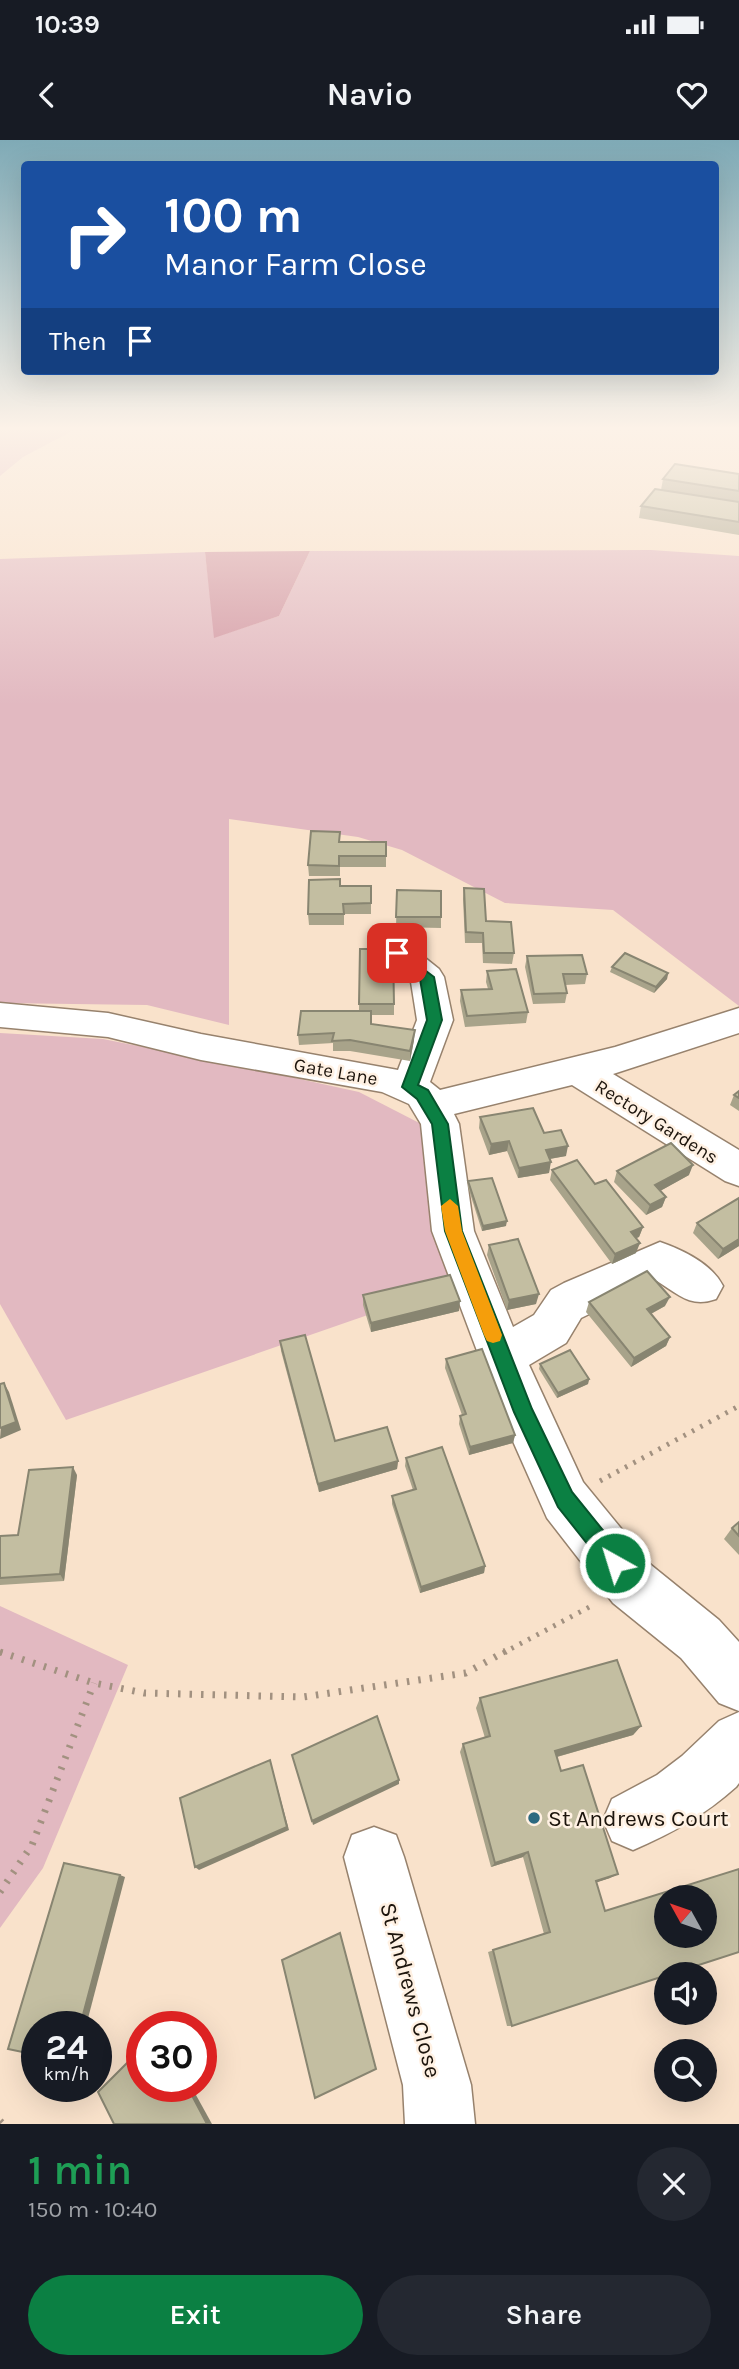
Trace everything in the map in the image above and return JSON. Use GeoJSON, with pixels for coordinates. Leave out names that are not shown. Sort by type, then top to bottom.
{"type":"FeatureCollection","features":[{"type":"Feature","properties":{"kind":"street"},"geometry":{"type":"LineString","coordinates":[[397,953],[427,977],[435,1020],[421,1097],[440,1124],[453,1231],[502,1357],[565,1500],[632,1584],[700,1639],[739,1683]]}},
{"type":"Feature","properties":{"kind":"street","name":"Gate Lane"},"geometry":{"type":"LineString","coordinates":[[0,1015],[108,1025],[201,1047],[388,1080],[421,1097]]}},
{"type":"Feature","properties":{"kind":"street"},"geometry":{"type":"LineString","coordinates":[[421,1097],[472,1092],[577,1070],[739,1020]]}},
{"type":"Feature","properties":{"kind":"street","name":"Rectory Gardens"},"geometry":{"type":"LineString","coordinates":[[577,1070],[722,1162],[739,1170]]}},
{"type":"Feature","properties":{"kind":"street"},"geometry":{"type":"LineString","coordinates":[[502,1357],[550,1329],[566,1304],[579,1296],[660,1260],[701,1286]]}},
{"type":"Feature","properties":{"kind":"street"},"geometry":{"type":"LineString","coordinates":[[634,1821],[684,1794],[710,1773],[739,1741]]}},
{"type":"Feature","properties":{"kind":"street","name":"St Andrews Close"},"geometry":{"type":"LineString","coordinates":[[374,1857],[437,2085],[440,2124]]}},
{"type":"Feature","properties":{"kind":"path"},"geometry":{"type":"LineString","coordinates":[[565,1500],[739,1406]]}},
{"type":"Feature","properties":{"kind":"path"},"geometry":{"type":"LineString","coordinates":[[0,1652],[94,1683],[144,1693],[303,1697],[466,1673],[632,1584]]}},
{"type":"Feature","properties":{"kind":"path"},"geometry":{"type":"LineString","coordinates":[[0,1892],[32,1845],[94,1683]]}},
{"type":"Feature","properties":{"kind":"shaded area"},"geometry":{"type":"Polygon","coordinates":[[[651,550],[739,556],[739,1006],[613,910],[505,903],[402,850],[358,837],[229,819],[229,1025],[147,1005],[0,1003],[0,559],[205,552],[215,637],[279,616],[310,551],[651,550]]]}},
{"type":"Feature","properties":{"kind":"shaded area"},"geometry":{"type":"Polygon","coordinates":[[[310,551],[279,616],[214,638],[205,552],[310,551]]]}},
{"type":"Feature","properties":{"kind":"shaded area"},"geometry":{"type":"Polygon","coordinates":[[[0,1033],[103,1039],[359,1092],[431,1129],[457,1284],[66,1420],[0,1304],[0,1033]]]}},
{"type":"Feature","properties":{"kind":"shaded area"},"geometry":{"type":"Polygon","coordinates":[[[0,1606],[128,1665],[43,1868],[0,1928],[0,1606]]]}},
{"type":"Feature","properties":{"kind":"building"},"geometry":{"type":"Polygon","coordinates":[[[311,831],[340,832],[339,842],[386,842],[386,856],[339,856],[339,866],[308,865],[311,831]]]}},
{"type":"Feature","properties":{"kind":"building"},"geometry":{"type":"Polygon","coordinates":[[[340,879],[340,886],[371,886],[371,903],[343,904],[344,914],[308,914],[309,880],[340,879]]]}},
{"type":"Feature","properties":{"kind":"building"},"geometry":{"type":"Polygon","coordinates":[[[464,888],[484,889],[486,921],[511,922],[514,953],[484,953],[483,933],[466,932],[464,888]]]}},
{"type":"Feature","properties":{"kind":"building"},"geometry":{"type":"Polygon","coordinates":[[[397,890],[441,891],[441,917],[396,917],[397,890]]]}},
{"type":"Feature","properties":{"kind":"building"},"geometry":{"type":"Polygon","coordinates":[[[360,949],[393,949],[394,1004],[359,1004],[360,949]]]}},
{"type":"Feature","properties":{"kind":"building"},"geometry":{"type":"Polygon","coordinates":[[[625,953],[668,973],[656,987],[612,967],[625,953]]]}},
{"type":"Feature","properties":{"kind":"building"},"geometry":{"type":"Polygon","coordinates":[[[582,955],[587,974],[563,974],[567,993],[534,994],[527,956],[582,955]]]}},
{"type":"Feature","properties":{"kind":"building"},"geometry":{"type":"Polygon","coordinates":[[[516,969],[528,1012],[467,1016],[461,990],[492,989],[487,971],[516,969]]]}},
{"type":"Feature","properties":{"kind":"building"},"geometry":{"type":"Polygon","coordinates":[[[301,1011],[371,1011],[371,1024],[415,1030],[410,1051],[350,1040],[332,1041],[334,1033],[298,1035],[301,1011]]]}},
{"type":"Feature","properties":{"kind":"building"},"geometry":{"type":"Polygon","coordinates":[[[533,1108],[544,1133],[561,1130],[568,1146],[546,1150],[551,1162],[519,1168],[509,1141],[491,1144],[480,1117],[533,1108]]]}},
{"type":"Feature","properties":{"kind":"building"},"geometry":{"type":"Polygon","coordinates":[[[671,1143],[693,1165],[655,1185],[666,1197],[650,1205],[617,1171],[671,1143]]]}},
{"type":"Feature","properties":{"kind":"building"},"geometry":{"type":"Polygon","coordinates":[[[577,1160],[595,1184],[606,1180],[643,1227],[631,1232],[640,1243],[615,1254],[552,1170],[577,1160]]]}},
{"type":"Feature","properties":{"kind":"building"},"geometry":{"type":"Polygon","coordinates":[[[492,1178],[507,1221],[483,1226],[468,1181],[492,1178]]]}},
{"type":"Feature","properties":{"kind":"building"},"geometry":{"type":"Polygon","coordinates":[[[739,1198],[739,1239],[723,1249],[697,1223],[739,1198]]]}},
{"type":"Feature","properties":{"kind":"building"},"geometry":{"type":"Polygon","coordinates":[[[518,1239],[539,1294],[509,1300],[489,1245],[518,1239]]]}},
{"type":"Feature","properties":{"kind":"building"},"geometry":{"type":"Polygon","coordinates":[[[647,1271],[670,1297],[647,1309],[670,1337],[634,1358],[589,1302],[647,1271]]]}},
{"type":"Feature","properties":{"kind":"building"},"geometry":{"type":"Polygon","coordinates":[[[450,1275],[460,1301],[371,1323],[363,1295],[450,1275]]]}},
{"type":"Feature","properties":{"kind":"building"},"geometry":{"type":"Polygon","coordinates":[[[305,1335],[335,1441],[387,1427],[398,1461],[318,1484],[280,1341],[305,1335]]]}},
{"type":"Feature","properties":{"kind":"building"},"geometry":{"type":"Polygon","coordinates":[[[482,1349],[515,1435],[470,1447],[460,1416],[466,1414],[446,1359],[482,1349]]]}},
{"type":"Feature","properties":{"kind":"building"},"geometry":{"type":"Polygon","coordinates":[[[570,1350],[589,1379],[558,1393],[540,1364],[570,1350]]]}},
{"type":"Feature","properties":{"kind":"building"},"geometry":{"type":"Polygon","coordinates":[[[4,1383],[16,1422],[0,1428],[0,1384],[4,1383]]]}},
{"type":"Feature","properties":{"kind":"building"},"geometry":{"type":"Polygon","coordinates":[[[442,1447],[485,1566],[421,1587],[392,1496],[416,1489],[406,1458],[442,1447]]]}},
{"type":"Feature","properties":{"kind":"building"},"geometry":{"type":"Polygon","coordinates":[[[73,1467],[60,1574],[0,1578],[0,1536],[18,1535],[29,1470],[73,1467]]]}},
{"type":"Feature","properties":{"kind":"building"},"geometry":{"type":"Polygon","coordinates":[[[739,1522],[739,1536],[732,1528],[739,1522]]]}},
{"type":"Feature","properties":{"kind":"building","name":"St Andrews Court"},"geometry":{"type":"Polygon","coordinates":[[[617,1660],[641,1726],[555,1751],[561,1771],[583,1765],[618,1874],[596,1881],[605,1911],[654,1896],[654,1948],[718,1948],[718,1885],[688,1885],[739,1869],[739,1952],[708,1962],[654,1962],[654,1979],[512,2026],[493,1950],[550,1932],[528,1852],[495,1863],[463,1744],[490,1736],[480,1698],[617,1660]]]}},
{"type":"Feature","properties":{"kind":"building"},"geometry":{"type":"Polygon","coordinates":[[[377,1716],[399,1780],[312,1821],[292,1755],[377,1716]]]}},
{"type":"Feature","properties":{"kind":"building"},"geometry":{"type":"Polygon","coordinates":[[[270,1760],[287,1827],[195,1867],[180,1798],[270,1760]]]}},
{"type":"Feature","properties":{"kind":"building"},"geometry":{"type":"Polygon","coordinates":[[[64,1863],[120,1875],[84,2011],[21,2011],[21,2052],[8,2049],[64,1863]]]}},
{"type":"Feature","properties":{"kind":"building"},"geometry":{"type":"Polygon","coordinates":[[[340,1933],[376,2069],[315,2098],[282,1960],[340,1933]]]}},
{"type":"Feature","properties":{"kind":"building"},"geometry":{"type":"Polygon","coordinates":[[[126,2064],[126,2102],[195,2102],[207,2124],[114,2124],[103,2102],[112,2102],[112,2078],[126,2064]]]}},
{"type":"Feature","properties":{"kind":"slow traffic"},"geometry":{"type":"LineString","coordinates":[[450,1206],[453,1231],[493,1335]]}},
{"type":"Feature","properties":{"kind":"place","name":"St Andrews Court"},"geometry":{"type":"Point","coordinates":[534,1818]}},
{"type":"Feature","properties":{"kind":"route"},"geometry":{"type":"LineString","coordinates":[[397,953],[427,977],[435,1020],[410,1087],[422,1094],[440,1124],[453,1231],[524,1412],[565,1500],[615,1563]]}}]}
